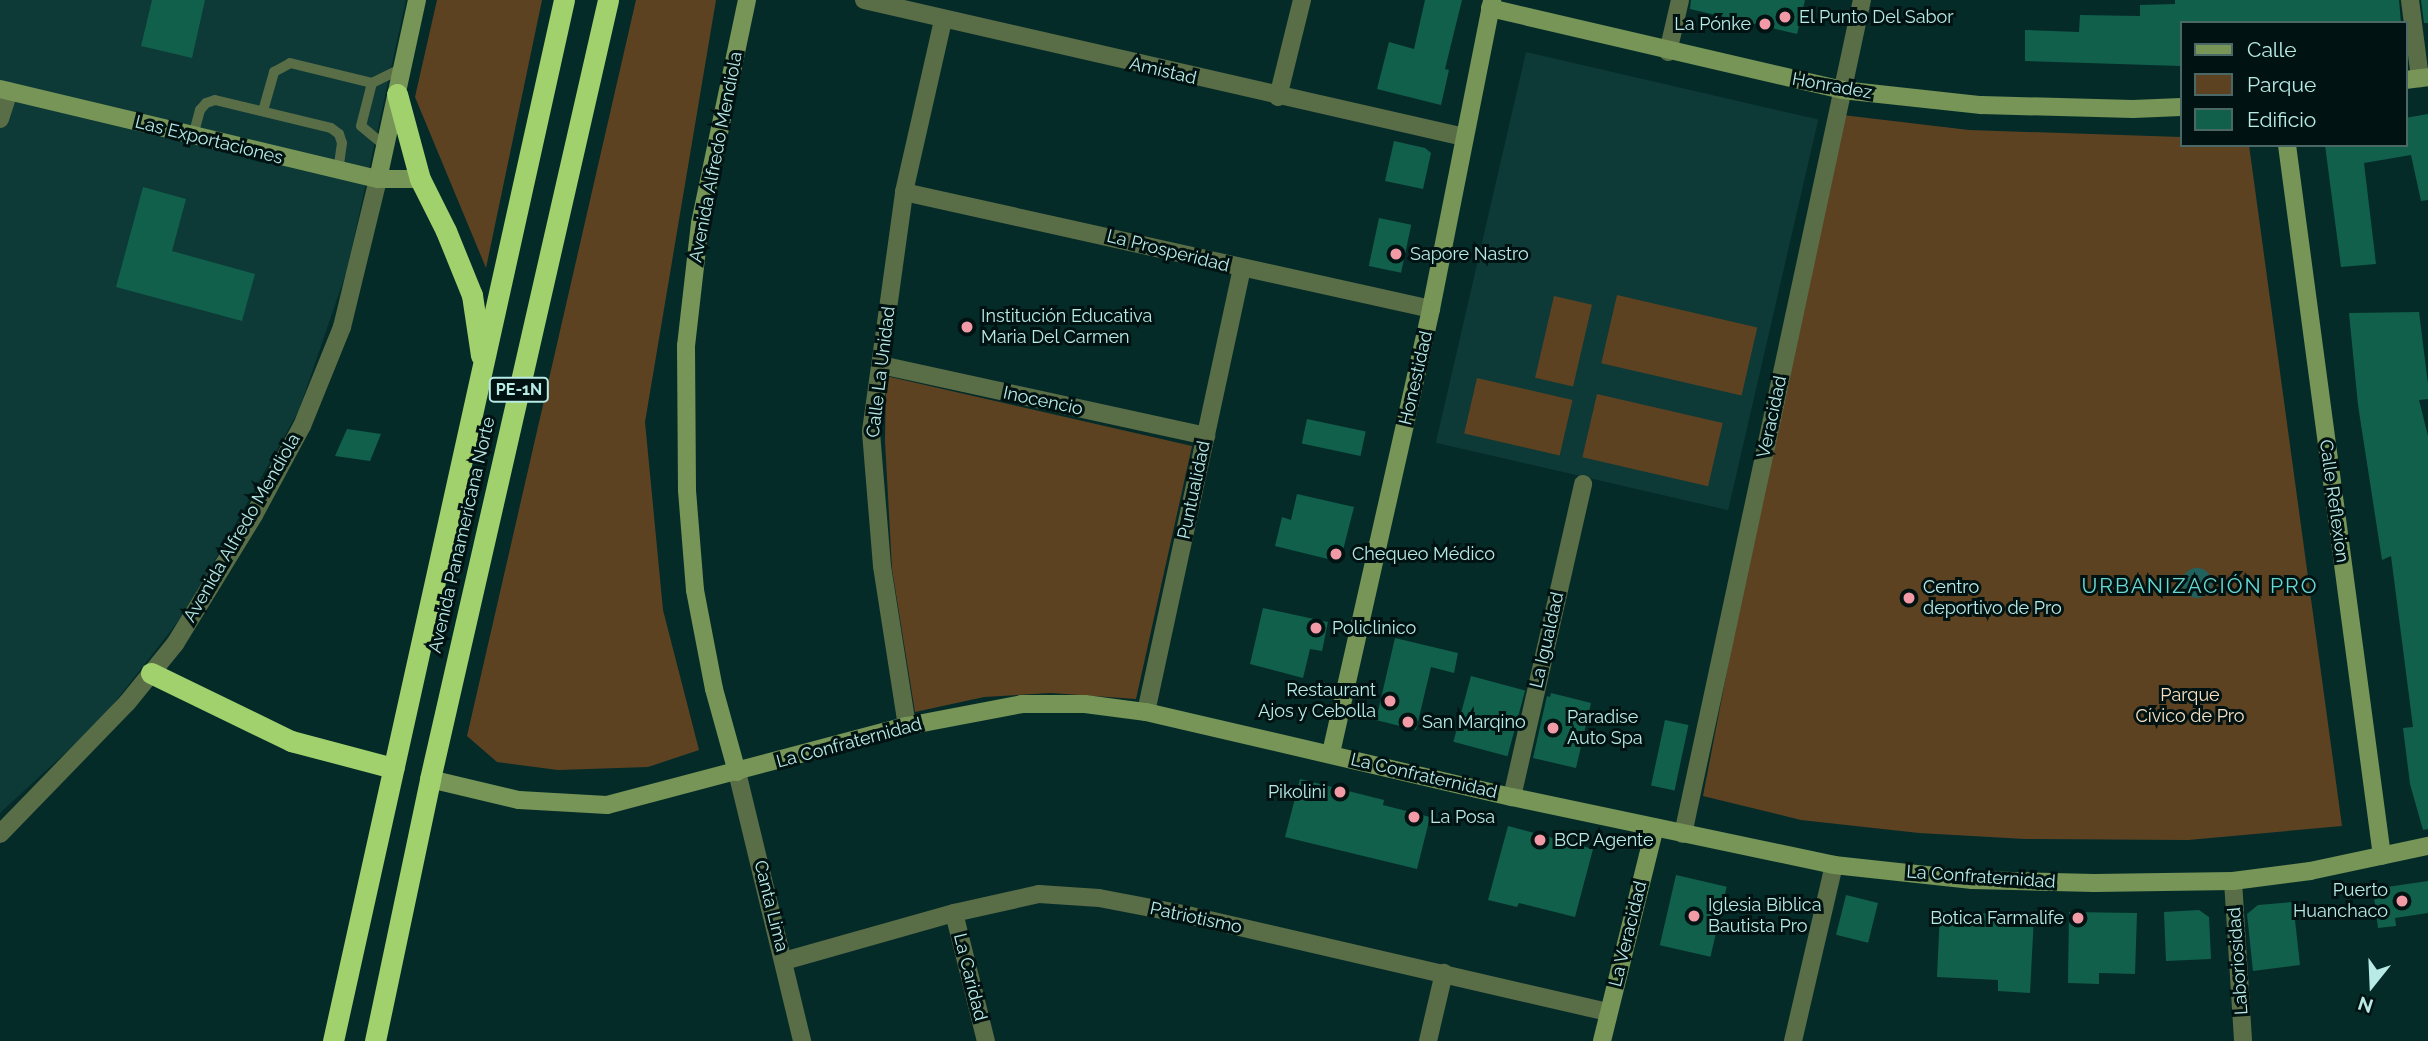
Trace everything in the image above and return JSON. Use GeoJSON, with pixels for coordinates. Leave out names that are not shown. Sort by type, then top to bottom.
{"type":"FeatureCollection","features":[{"type":"Feature","properties":{"kind":"highway","name":"Avenida Panamericana Norte"},"geometry":{"type":"LineString","coordinates":[[333,1041],[564,0]]}},
{"type":"Feature","properties":{"kind":"highway","name":"Avenida Panamericana Norte"},"geometry":{"type":"LineString","coordinates":[[375,1041],[430,779],[608,0]]}},
{"type":"Feature","properties":{"kind":"highway"},"geometry":{"type":"LineString","coordinates":[[397,94],[420,179],[446,231],[472,295],[483,371]]}},
{"type":"Feature","properties":{"kind":"highway"},"geometry":{"type":"LineString","coordinates":[[151,673],[291,741],[393,768]]}},
{"type":"Feature","properties":{"kind":"street","name":"Avenida Alfredo Mendiola"},"geometry":{"type":"LineString","coordinates":[[0,834],[85,748],[175,644],[254,515],[302,426],[342,327],[417,0]]}},
{"type":"Feature","properties":{"kind":"street","name":"Avenida Alfredo Mendiola"},"geometry":{"type":"LineString","coordinates":[[737,772],[714,689],[695,590],[687,490],[686,346],[700,223],[747,0]]}},
{"type":"Feature","properties":{"kind":"street","name":"Amistad"},"geometry":{"type":"LineString","coordinates":[[864,0],[943,21],[1464,137]]}},
{"type":"Feature","properties":{"kind":"street"},"geometry":{"type":"LineString","coordinates":[[1278,97],[1302,0]]}},
{"type":"Feature","properties":{"kind":"street"},"geometry":{"type":"LineString","coordinates":[[1668,52],[1680,0]]}},
{"type":"Feature","properties":{"kind":"street","name":"Veracidad"},"geometry":{"type":"LineString","coordinates":[[1683,834],[1862,0]]}},
{"type":"Feature","properties":{"kind":"street"},"geometry":{"type":"LineString","coordinates":[[2410,0],[2418,79]]}},
{"type":"Feature","properties":{"kind":"street","name":"Honradez"},"geometry":{"type":"LineString","coordinates":[[1491,4],[1668,52],[1842,90],[1981,105],[2133,109],[2180,107]]}},
{"type":"Feature","properties":{"kind":"street","name":"Honestidad"},"geometry":{"type":"LineString","coordinates":[[1331,754],[1431,310],[1491,4]]}},
{"type":"Feature","properties":{"kind":"street","name":"Calle La Unidad"},"geometry":{"type":"LineString","coordinates":[[907,726],[882,566],[871,431],[904,192],[943,21]]}},
{"type":"Feature","properties":{"kind":"street"},"geometry":{"type":"LineString","coordinates":[[0,120],[4,90]]}},
{"type":"Feature","properties":{"kind":"street","name":"Las Exportaciones"},"geometry":{"type":"LineString","coordinates":[[4,90],[377,179],[420,179]]}},
{"type":"Feature","properties":{"kind":"street","name":"Calle Reflexion"},"geometry":{"type":"LineString","coordinates":[[2287,147],[2382,856]]}},
{"type":"Feature","properties":{"kind":"street","name":"La Prosperidad"},"geometry":{"type":"LineString","coordinates":[[904,192],[1088,231],[1242,269],[1431,310]]}},
{"type":"Feature","properties":{"kind":"street","name":"Puntualidad"},"geometry":{"type":"LineString","coordinates":[[1146,712],[1242,269]]}},
{"type":"Feature","properties":{"kind":"street","name":"Inocencio"},"geometry":{"type":"LineString","coordinates":[[881,365],[1206,436]]}},
{"type":"Feature","properties":{"kind":"street","name":"La Igualdad"},"geometry":{"type":"LineString","coordinates":[[1512,797],[1583,484]]}},
{"type":"Feature","properties":{"kind":"street","name":"La Confraternidad"},"geometry":{"type":"LineString","coordinates":[[430,779],[519,800],[607,805],[907,726],[1022,704],[1086,704],[1146,712],[1512,797],[1834,865],[1972,880],[2094,883],[2233,881],[2310,871],[2428,846]]}},
{"type":"Feature","properties":{"kind":"street","name":"Canta Lima"},"geometry":{"type":"LineString","coordinates":[[737,772],[802,1041]]}},
{"type":"Feature","properties":{"kind":"street","name":"La Veracidad"},"geometry":{"type":"LineString","coordinates":[[1602,1041],[1654,827]]}},
{"type":"Feature","properties":{"kind":"street"},"geometry":{"type":"LineString","coordinates":[[1793,1041],[1834,865]]}},
{"type":"Feature","properties":{"kind":"street","name":"Laboriosidad"},"geometry":{"type":"LineString","coordinates":[[2233,881],[2243,1041]]}},
{"type":"Feature","properties":{"kind":"street","name":"Patriotismo"},"geometry":{"type":"LineString","coordinates":[[784,961],[954,913],[1039,894],[1099,898],[1444,973],[1608,1012]]}},
{"type":"Feature","properties":{"kind":"street","name":"La Caridad"},"geometry":{"type":"LineString","coordinates":[[954,913],[986,1041]]}},
{"type":"Feature","properties":{"kind":"street"},"geometry":{"type":"LineString","coordinates":[[1428,1041],[1444,973]]}},
{"type":"Feature","properties":{"kind":"lane"},"geometry":{"type":"LineString","coordinates":[[263,111],[274,72],[290,63],[372,83],[402,68]]}},
{"type":"Feature","properties":{"kind":"lane"},"geometry":{"type":"LineString","coordinates":[[361,126],[372,83]]}},
{"type":"Feature","properties":{"kind":"lane"},"geometry":{"type":"LineString","coordinates":[[193,136],[200,110],[206,103],[215,100],[263,111],[331,128],[342,143],[338,170]]}},
{"type":"Feature","properties":{"kind":"lane"},"geometry":{"type":"LineString","coordinates":[[338,134],[361,126]]}},
{"type":"Feature","properties":{"kind":"lane"},"geometry":{"type":"LineString","coordinates":[[361,126],[385,146]]}},
{"type":"Feature","properties":{"kind":"shaded area"},"geometry":{"type":"Polygon","coordinates":[[[0,0],[406,0],[347,270],[299,410],[187,610],[101,720],[0,813],[0,0]]]}},
{"type":"Feature","properties":{"kind":"shaded area"},"geometry":{"type":"Polygon","coordinates":[[[1526,52],[1818,119],[1728,510],[1436,443],[1526,52]]]}},
{"type":"Feature","properties":{"kind":"shaded area"},"geometry":{"type":"Polygon","coordinates":[[[2197,568],[2208,572],[2212,583],[2208,594],[2197,598],[2186,594],[2182,583],[2186,572],[2197,568]]]}},
{"type":"Feature","properties":{"kind":"green space"},"geometry":{"type":"Polygon","coordinates":[[[437,0],[542,0],[486,268],[415,97],[437,0]]]}},
{"type":"Feature","properties":{"kind":"green space"},"geometry":{"type":"Polygon","coordinates":[[[636,0],[716,0],[645,422],[663,610],[699,750],[648,767],[558,770],[497,762],[467,736],[636,0]]]}},
{"type":"Feature","properties":{"kind":"green space","name":"Parque Cívico de Pro"},"geometry":{"type":"Polygon","coordinates":[[[1834,114],[1969,130],[2180,137],[2180,147],[2249,147],[2342,826],[2188,840],[2025,839],[1919,833],[1801,820],[1703,796],[1834,114]]]}},
{"type":"Feature","properties":{"kind":"green space"},"geometry":{"type":"Polygon","coordinates":[[[1617,295],[1757,327],[1742,396],[1601,363],[1617,295]]]}},
{"type":"Feature","properties":{"kind":"green space"},"geometry":{"type":"Polygon","coordinates":[[[1554,296],[1592,305],[1573,387],[1535,378],[1554,296]]]}},
{"type":"Feature","properties":{"kind":"green space"},"geometry":{"type":"Polygon","coordinates":[[[886,376],[1192,446],[1136,699],[1051,693],[984,697],[915,712],[892,569],[885,441],[886,376]]]}},
{"type":"Feature","properties":{"kind":"green space"},"geometry":{"type":"Polygon","coordinates":[[[1477,378],[1572,400],[1560,456],[1464,434],[1477,378]]]}},
{"type":"Feature","properties":{"kind":"green space"},"geometry":{"type":"Polygon","coordinates":[[[1597,394],[1723,423],[1708,486],[1582,457],[1597,394]]]}},
{"type":"Feature","properties":{"kind":"building"},"geometry":{"type":"Polygon","coordinates":[[[152,0],[205,0],[192,58],[141,46],[152,0]]]}},
{"type":"Feature","properties":{"kind":"building"},"geometry":{"type":"Polygon","coordinates":[[[1425,0],[1462,0],[1445,69],[1449,70],[1441,105],[1377,89],[1389,42],[1414,49],[1425,0]]]}},
{"type":"Feature","properties":{"kind":"building"},"geometry":{"type":"Polygon","coordinates":[[[1691,0],[1805,0],[1797,34],[1690,9],[1691,0]]]}},
{"type":"Feature","properties":{"kind":"building"},"geometry":{"type":"Polygon","coordinates":[[[2175,0],[2399,0],[2401,21],[2180,21],[2180,66],[2025,61],[2025,30],[2079,32],[2080,15],[2140,16],[2140,5],[2175,4],[2175,0]]]}},
{"type":"Feature","properties":{"kind":"building"},"geometry":{"type":"Polygon","coordinates":[[[2421,0],[2428,0],[2428,23],[2424,23],[2421,0]]]}},
{"type":"Feature","properties":{"kind":"building"},"geometry":{"type":"Polygon","coordinates":[[[2428,114],[2428,200],[2421,201],[2411,155],[2364,163],[2376,264],[2341,267],[2325,147],[2407,147],[2407,118],[2428,114]]]}},
{"type":"Feature","properties":{"kind":"building"},"geometry":{"type":"Polygon","coordinates":[[[1394,141],[1425,148],[1431,153],[1423,189],[1385,181],[1394,141]]]}},
{"type":"Feature","properties":{"kind":"building"},"geometry":{"type":"Polygon","coordinates":[[[143,187],[186,199],[172,251],[255,274],[242,321],[116,287],[143,187]]]}},
{"type":"Feature","properties":{"kind":"building"},"geometry":{"type":"Polygon","coordinates":[[[1379,218],[1411,225],[1401,273],[1369,266],[1379,218]]]}},
{"type":"Feature","properties":{"kind":"building"},"geometry":{"type":"Polygon","coordinates":[[[2419,312],[2428,384],[2428,399],[2419,400],[2428,436],[2428,829],[2423,830],[2410,784],[2403,728],[2413,727],[2391,556],[2382,560],[2358,405],[2349,313],[2419,312]]]}},
{"type":"Feature","properties":{"kind":"building"},"geometry":{"type":"Polygon","coordinates":[[[1307,419],[1366,431],[1360,456],[1302,443],[1307,419]]]}},
{"type":"Feature","properties":{"kind":"building"},"geometry":{"type":"Polygon","coordinates":[[[347,429],[381,434],[370,461],[335,456],[347,429]]]}},
{"type":"Feature","properties":{"kind":"building"},"geometry":{"type":"Polygon","coordinates":[[[1297,494],[1354,507],[1340,562],[1275,546],[1282,517],[1291,520],[1297,494]]]}},
{"type":"Feature","properties":{"kind":"building"},"geometry":{"type":"Polygon","coordinates":[[[1263,608],[1328,622],[1322,651],[1310,649],[1303,678],[1250,664],[1263,608]]]}},
{"type":"Feature","properties":{"kind":"building"},"geometry":{"type":"Polygon","coordinates":[[[1395,638],[1458,653],[1454,673],[1431,667],[1416,730],[1376,720],[1395,638]]]}},
{"type":"Feature","properties":{"kind":"building"},"geometry":{"type":"Polygon","coordinates":[[[1471,676],[1525,690],[1507,756],[1453,742],[1471,676]]]}},
{"type":"Feature","properties":{"kind":"building"},"geometry":{"type":"Polygon","coordinates":[[[1551,693],[1591,703],[1576,768],[1533,758],[1547,696],[1550,697],[1551,693]]]}},
{"type":"Feature","properties":{"kind":"building"},"geometry":{"type":"Polygon","coordinates":[[[1665,720],[1688,725],[1675,791],[1651,786],[1665,720]]]}},
{"type":"Feature","properties":{"kind":"building"},"geometry":{"type":"Polygon","coordinates":[[[1300,779],[1384,800],[1383,805],[1430,817],[1417,869],[1285,837],[1300,779]]]}},
{"type":"Feature","properties":{"kind":"building"},"geometry":{"type":"Polygon","coordinates":[[[1508,826],[1593,849],[1575,917],[1519,903],[1517,907],[1488,900],[1508,826]]]}},
{"type":"Feature","properties":{"kind":"building","name":"Iglesia Biblica Bautista Pro"},"geometry":{"type":"Polygon","coordinates":[[[1676,875],[1727,887],[1710,957],[1660,945],[1676,875]]]}},
{"type":"Feature","properties":{"kind":"building"},"geometry":{"type":"Polygon","coordinates":[[[2428,881],[2428,913],[2395,918],[2396,926],[2378,928],[2373,889],[2428,881]]]}},
{"type":"Feature","properties":{"kind":"building"},"geometry":{"type":"Polygon","coordinates":[[[1846,895],[1878,903],[1868,943],[1836,935],[1846,895]]]}},
{"type":"Feature","properties":{"kind":"building"},"geometry":{"type":"Polygon","coordinates":[[[2293,902],[2300,965],[2253,971],[2247,914],[2258,905],[2293,902]]]}},
{"type":"Feature","properties":{"kind":"building"},"geometry":{"type":"Polygon","coordinates":[[[2199,910],[2209,917],[2211,959],[2166,961],[2164,912],[2199,910]]]}},
{"type":"Feature","properties":{"kind":"building"},"geometry":{"type":"Polygon","coordinates":[[[1940,911],[2034,916],[2030,993],[1998,991],[1998,980],[1937,977],[1940,911]]]}},
{"type":"Feature","properties":{"kind":"building"},"geometry":{"type":"Polygon","coordinates":[[[2069,912],[2137,913],[2135,974],[2099,973],[2099,984],[2068,983],[2069,912]]]}},
{"type":"Feature","properties":{"kind":"place","name":"El Punto Del Sabor"},"geometry":{"type":"Point","coordinates":[1785,17]}},
{"type":"Feature","properties":{"kind":"place","name":"La Pónke"},"geometry":{"type":"Point","coordinates":[1765,24]}},
{"type":"Feature","properties":{"kind":"place","name":"Sapore Nastro"},"geometry":{"type":"Point","coordinates":[1396,254]}},
{"type":"Feature","properties":{"kind":"place","name":"Institución Educativa Maria Del Carmen"},"geometry":{"type":"Point","coordinates":[967,327]}},
{"type":"Feature","properties":{"kind":"place","name":"Chequeo Médico"},"geometry":{"type":"Point","coordinates":[1336,554]}},
{"type":"Feature","properties":{"kind":"place","name":"Centro deportivo de Pro"},"geometry":{"type":"Point","coordinates":[1909,598]}},
{"type":"Feature","properties":{"kind":"place","name":"Policlinico"},"geometry":{"type":"Point","coordinates":[1316,628]}},
{"type":"Feature","properties":{"kind":"place","name":"Restaurant Ajos y Cebolla"},"geometry":{"type":"Point","coordinates":[1390,701]}},
{"type":"Feature","properties":{"kind":"place","name":"San Marqino"},"geometry":{"type":"Point","coordinates":[1408,722]}},
{"type":"Feature","properties":{"kind":"place","name":"Paradise Auto Spa"},"geometry":{"type":"Point","coordinates":[1553,728]}},
{"type":"Feature","properties":{"kind":"place","name":"Pikolini"},"geometry":{"type":"Point","coordinates":[1340,792]}},
{"type":"Feature","properties":{"kind":"place","name":"La Posa"},"geometry":{"type":"Point","coordinates":[1414,817]}},
{"type":"Feature","properties":{"kind":"place","name":"BCP Agente"},"geometry":{"type":"Point","coordinates":[1540,840]}},
{"type":"Feature","properties":{"kind":"place","name":"Puerto Huanchaco"},"geometry":{"type":"Point","coordinates":[2402,901]}},
{"type":"Feature","properties":{"kind":"place","name":"Iglesia Biblica Bautista Pro"},"geometry":{"type":"Point","coordinates":[1694,916]}},
{"type":"Feature","properties":{"kind":"place","name":"Botica Farmalife"},"geometry":{"type":"Point","coordinates":[2078,918]}},
{"type":"Feature","properties":{"kind":"district","name":"URBANIZACIÓN PRO"},"geometry":{"type":"Point","coordinates":[2200,586]}}]}
